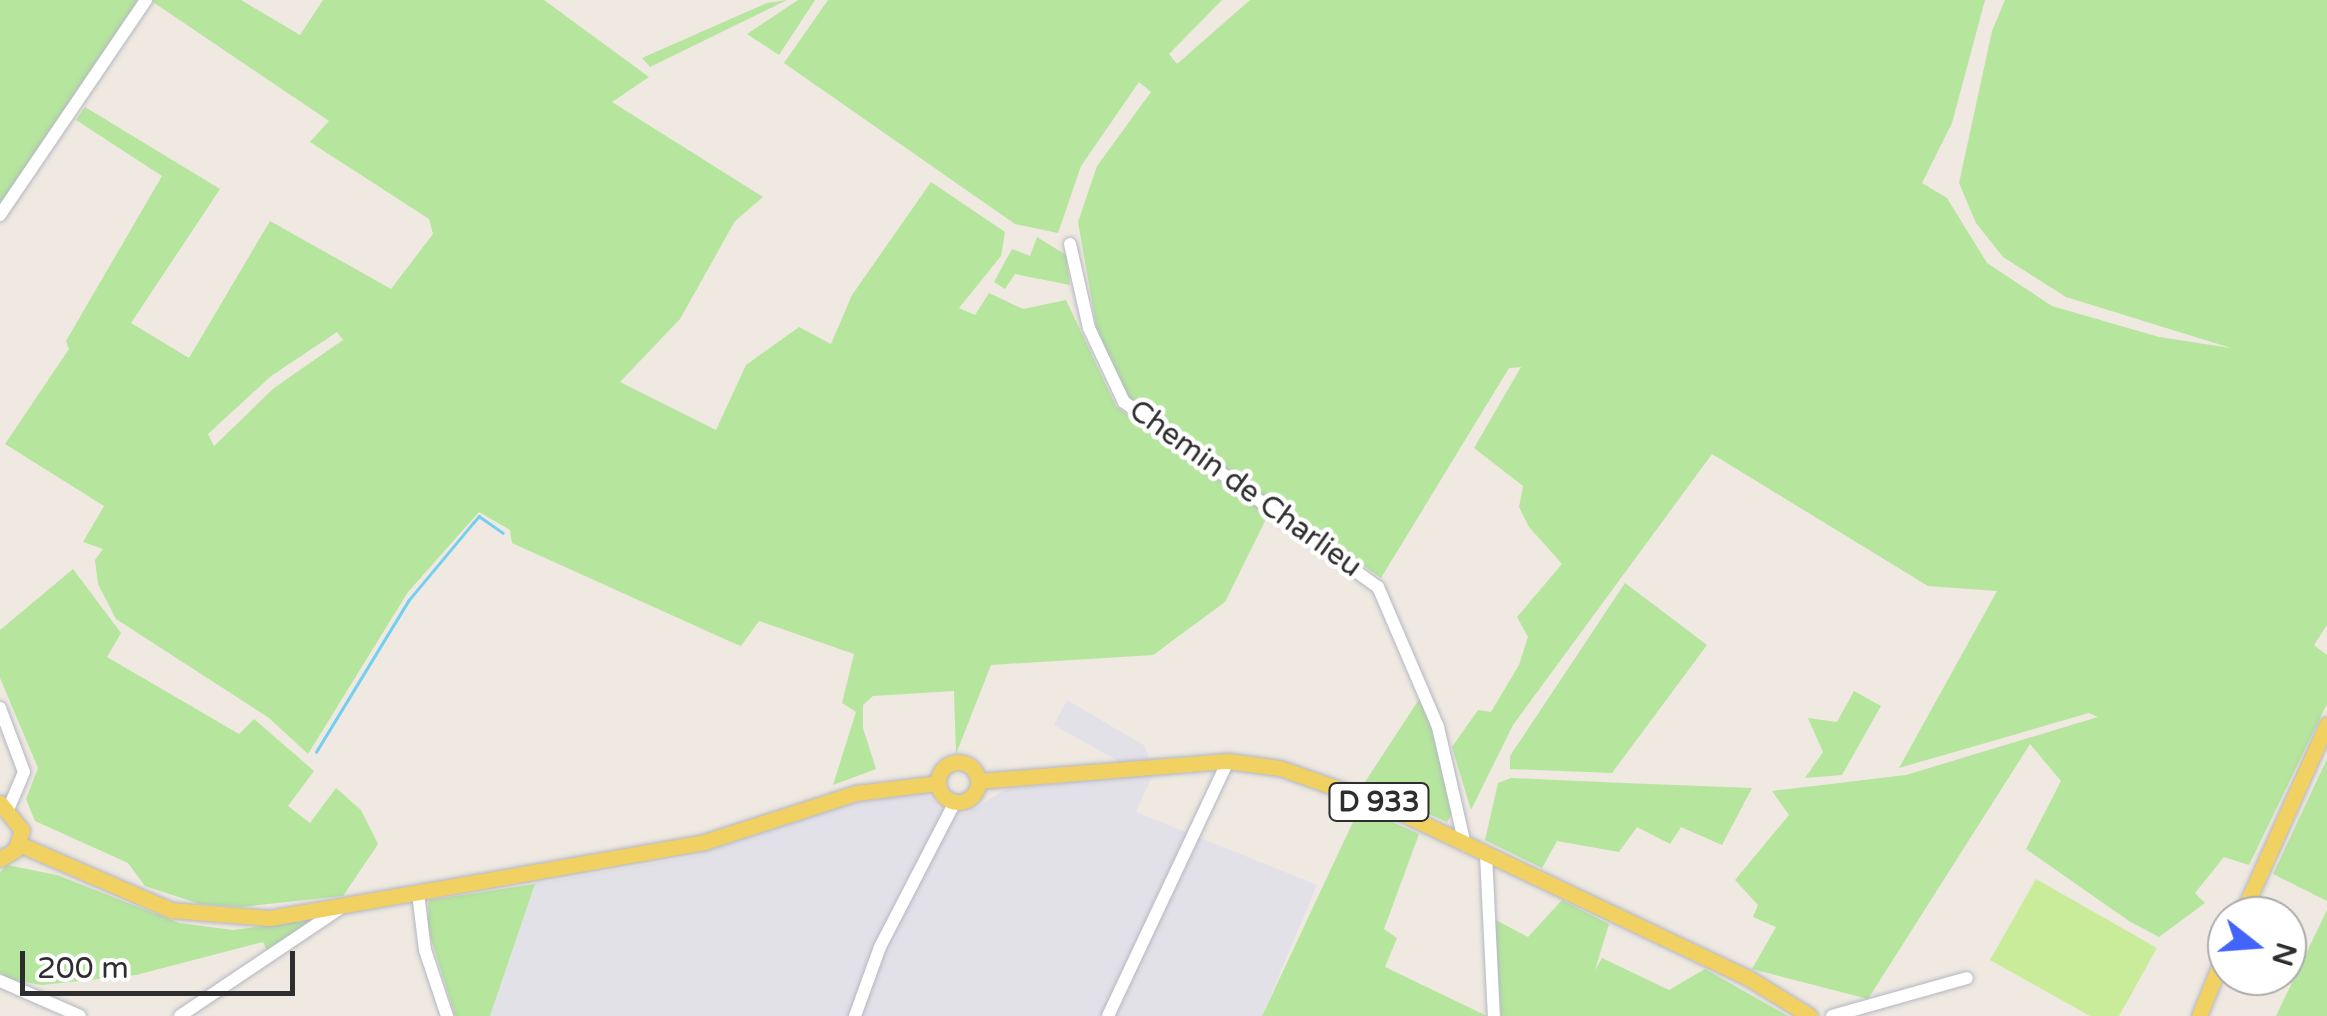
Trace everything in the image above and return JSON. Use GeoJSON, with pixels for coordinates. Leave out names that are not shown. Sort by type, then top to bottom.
{"type":"FeatureCollection","features":[{"type":"Feature","properties":{"kind":"main road"},"geometry":{"type":"LineString","coordinates":[[2249,896],[2327,724]]}},
{"type":"Feature","properties":{"kind":"main road","name":"D 933"},"geometry":{"type":"LineString","coordinates":[[978,781],[1228,761],[1322,781],[1748,977],[1810,1016]]}},
{"type":"Feature","properties":{"kind":"main road"},"geometry":{"type":"LineString","coordinates":[[960,762],[978,781],[974,795],[955,802],[938,783],[947,766],[960,762]]}},
{"type":"Feature","properties":{"kind":"main road"},"geometry":{"type":"LineString","coordinates":[[19,844],[123,892],[198,916],[270,918],[704,842],[856,793],[938,783]]}},
{"type":"Feature","properties":{"kind":"main road"},"geometry":{"type":"LineString","coordinates":[[0,860],[19,844],[20,824],[4,806]]}},
{"type":"Feature","properties":{"kind":"street"},"geometry":{"type":"LineString","coordinates":[[0,215],[146,0]]}},
{"type":"Feature","properties":{"kind":"street","name":"Chemin de Charlieu"},"geometry":{"type":"LineString","coordinates":[[1070,244],[1089,328],[1124,402],[1378,587],[1432,709],[1465,845]]}},
{"type":"Feature","properties":{"kind":"street"},"geometry":{"type":"LineString","coordinates":[[0,708],[25,779],[4,806]]}},
{"type":"Feature","properties":{"kind":"street"},"geometry":{"type":"LineString","coordinates":[[1108,1016],[1228,761]]}},
{"type":"Feature","properties":{"kind":"street"},"geometry":{"type":"LineString","coordinates":[[855,1016],[880,947],[955,802]]}},
{"type":"Feature","properties":{"kind":"street"},"geometry":{"type":"LineString","coordinates":[[1486,855],[1494,1016]]}},
{"type":"Feature","properties":{"kind":"street"},"geometry":{"type":"LineString","coordinates":[[418,892],[424,950],[446,1016]]}},
{"type":"Feature","properties":{"kind":"street"},"geometry":{"type":"LineString","coordinates":[[180,1016],[342,907]]}},
{"type":"Feature","properties":{"kind":"street"},"geometry":{"type":"LineString","coordinates":[[1834,1015],[1967,978]]}},
{"type":"Feature","properties":{"kind":"street"},"geometry":{"type":"LineString","coordinates":[[0,981],[80,1016]]}},
{"type":"Feature","properties":{"kind":"shaded area"},"geometry":{"type":"Polygon","coordinates":[[[1067,700],[1145,746],[1149,758],[1161,757],[1136,812],[1317,885],[1262,1016],[490,1016],[535,884],[689,857],[854,803],[926,792],[940,809],[966,814],[1006,789],[1121,777],[1118,761],[1054,725],[1067,700]]]}},
{"type":"Feature","properties":{"kind":"green space"},"geometry":{"type":"Polygon","coordinates":[[[0,0],[138,0],[0,205],[0,0]]]}},
{"type":"Feature","properties":{"kind":"green space"},"geometry":{"type":"Polygon","coordinates":[[[150,0],[241,0],[300,35],[323,0],[544,0],[649,77],[612,102],[763,197],[735,221],[680,319],[620,382],[716,430],[746,365],[799,327],[831,344],[852,295],[931,182],[1005,232],[1001,256],[959,308],[975,315],[989,293],[1023,309],[1066,300],[1116,406],[1268,515],[1225,602],[1153,655],[991,665],[956,754],[954,691],[873,696],[863,705],[863,728],[876,769],[833,785],[856,712],[842,703],[854,654],[759,621],[741,646],[512,543],[510,530],[479,512],[408,592],[308,754],[269,718],[116,619],[98,584],[95,560],[103,549],[83,542],[104,506],[5,444],[69,349],[66,341],[162,176],[76,120],[85,107],[220,189],[131,323],[189,358],[270,221],[391,289],[433,234],[429,219],[310,142],[329,121],[150,0]],[[337,332],[271,376],[208,434],[214,446],[274,388],[343,340],[337,332]]]}},
{"type":"Feature","properties":{"kind":"green space"},"geometry":{"type":"Polygon","coordinates":[[[787,0],[650,67],[642,58],[767,3],[787,0]]]}},
{"type":"Feature","properties":{"kind":"green space"},"geometry":{"type":"Polygon","coordinates":[[[798,0],[815,0],[779,55],[747,34],[798,0]]]}},
{"type":"Feature","properties":{"kind":"green space"},"geometry":{"type":"Polygon","coordinates":[[[828,0],[1222,0],[1169,54],[1177,64],[1250,0],[1985,0],[1952,123],[1922,183],[1947,198],[1987,263],[2052,306],[2159,337],[2231,348],[2066,297],[2003,257],[1976,223],[1959,183],[1992,31],[2005,0],[2327,0],[2327,625],[2314,645],[2327,655],[2327,704],[2249,865],[2224,857],[2195,893],[2205,903],[2159,937],[2129,921],[2026,849],[2061,781],[2030,744],[1868,999],[1752,969],[1776,927],[1753,917],[1758,905],[1735,880],[1789,815],[1772,791],[1906,775],[2098,717],[2089,713],[1899,768],[1997,591],[1928,586],[1712,454],[1513,725],[1471,810],[1452,747],[1478,710],[1491,712],[1519,665],[1528,637],[1517,617],[1562,564],[1529,527],[1519,507],[1523,486],[1474,448],[1521,367],[1509,368],[1381,578],[1158,423],[1122,391],[1100,348],[1078,222],[1097,166],[1151,92],[1139,82],[1081,166],[1058,233],[1015,224],[784,63],[828,0]]]}},
{"type":"Feature","properties":{"kind":"green space"},"geometry":{"type":"Polygon","coordinates":[[[1037,237],[1066,255],[1070,285],[1015,274],[1005,289],[994,282],[1012,249],[1030,256],[1037,237]]]}},
{"type":"Feature","properties":{"kind":"green space"},"geometry":{"type":"Polygon","coordinates":[[[73,569],[121,633],[107,657],[239,734],[254,719],[314,771],[288,806],[310,823],[336,788],[361,810],[378,844],[343,896],[241,907],[200,904],[145,886],[128,863],[35,821],[26,799],[38,768],[0,678],[0,630],[73,569]]]}},
{"type":"Feature","properties":{"kind":"green space"},"geometry":{"type":"Polygon","coordinates":[[[1625,583],[1707,645],[1612,773],[1510,769],[1510,756],[1625,583]]]}},
{"type":"Feature","properties":{"kind":"green space"},"geometry":{"type":"Polygon","coordinates":[[[1854,691],[1881,706],[1842,775],[1805,778],[1823,752],[1808,718],[1837,722],[1854,691]]]}},
{"type":"Feature","properties":{"kind":"green space"},"geometry":{"type":"Polygon","coordinates":[[[1422,695],[1454,811],[1447,822],[1363,785],[1422,695]]]}},
{"type":"Feature","properties":{"kind":"green space"},"geometry":{"type":"Polygon","coordinates":[[[2327,759],[2327,901],[2273,874],[2327,759]]]}},
{"type":"Feature","properties":{"kind":"green space"},"geometry":{"type":"Polygon","coordinates":[[[1511,778],[1752,788],[1722,845],[1681,827],[1670,844],[1637,827],[1619,852],[1557,841],[1542,868],[1485,840],[1498,783],[1511,778]]]}},
{"type":"Feature","properties":{"kind":"green space"},"geometry":{"type":"Polygon","coordinates":[[[1360,807],[1419,834],[1384,929],[1397,938],[1385,967],[1487,1016],[1262,1016],[1360,807]]]}},
{"type":"Feature","properties":{"kind":"green space"},"geometry":{"type":"Polygon","coordinates":[[[7,865],[57,875],[179,923],[233,930],[317,919],[268,953],[263,942],[136,975],[42,985],[7,979],[0,973],[0,872],[7,865]]]}},
{"type":"Feature","properties":{"kind":"green space"},"geometry":{"type":"Polygon","coordinates":[[[2036,879],[2157,948],[2119,1016],[2090,1016],[1990,960],[2036,879]]]}},
{"type":"Feature","properties":{"kind":"green space"},"geometry":{"type":"Polygon","coordinates":[[[535,884],[490,1016],[455,1016],[427,926],[429,900],[535,884]]]}},
{"type":"Feature","properties":{"kind":"green space"},"geometry":{"type":"Polygon","coordinates":[[[1562,900],[1609,924],[1595,970],[1602,958],[1669,990],[1705,969],[1788,1016],[1501,1016],[1494,919],[1528,937],[1562,900]]]}},
{"type":"Feature","properties":{"kind":"green space"},"geometry":{"type":"Polygon","coordinates":[[[2327,910],[2327,1016],[2276,1016],[2286,996],[2307,996],[2307,952],[2327,910]]]}},
{"type":"Feature","properties":{"kind":"waterway"},"geometry":{"type":"LineString","coordinates":[[316,752],[408,601],[473,523],[479,516],[503,533]]}}]}
